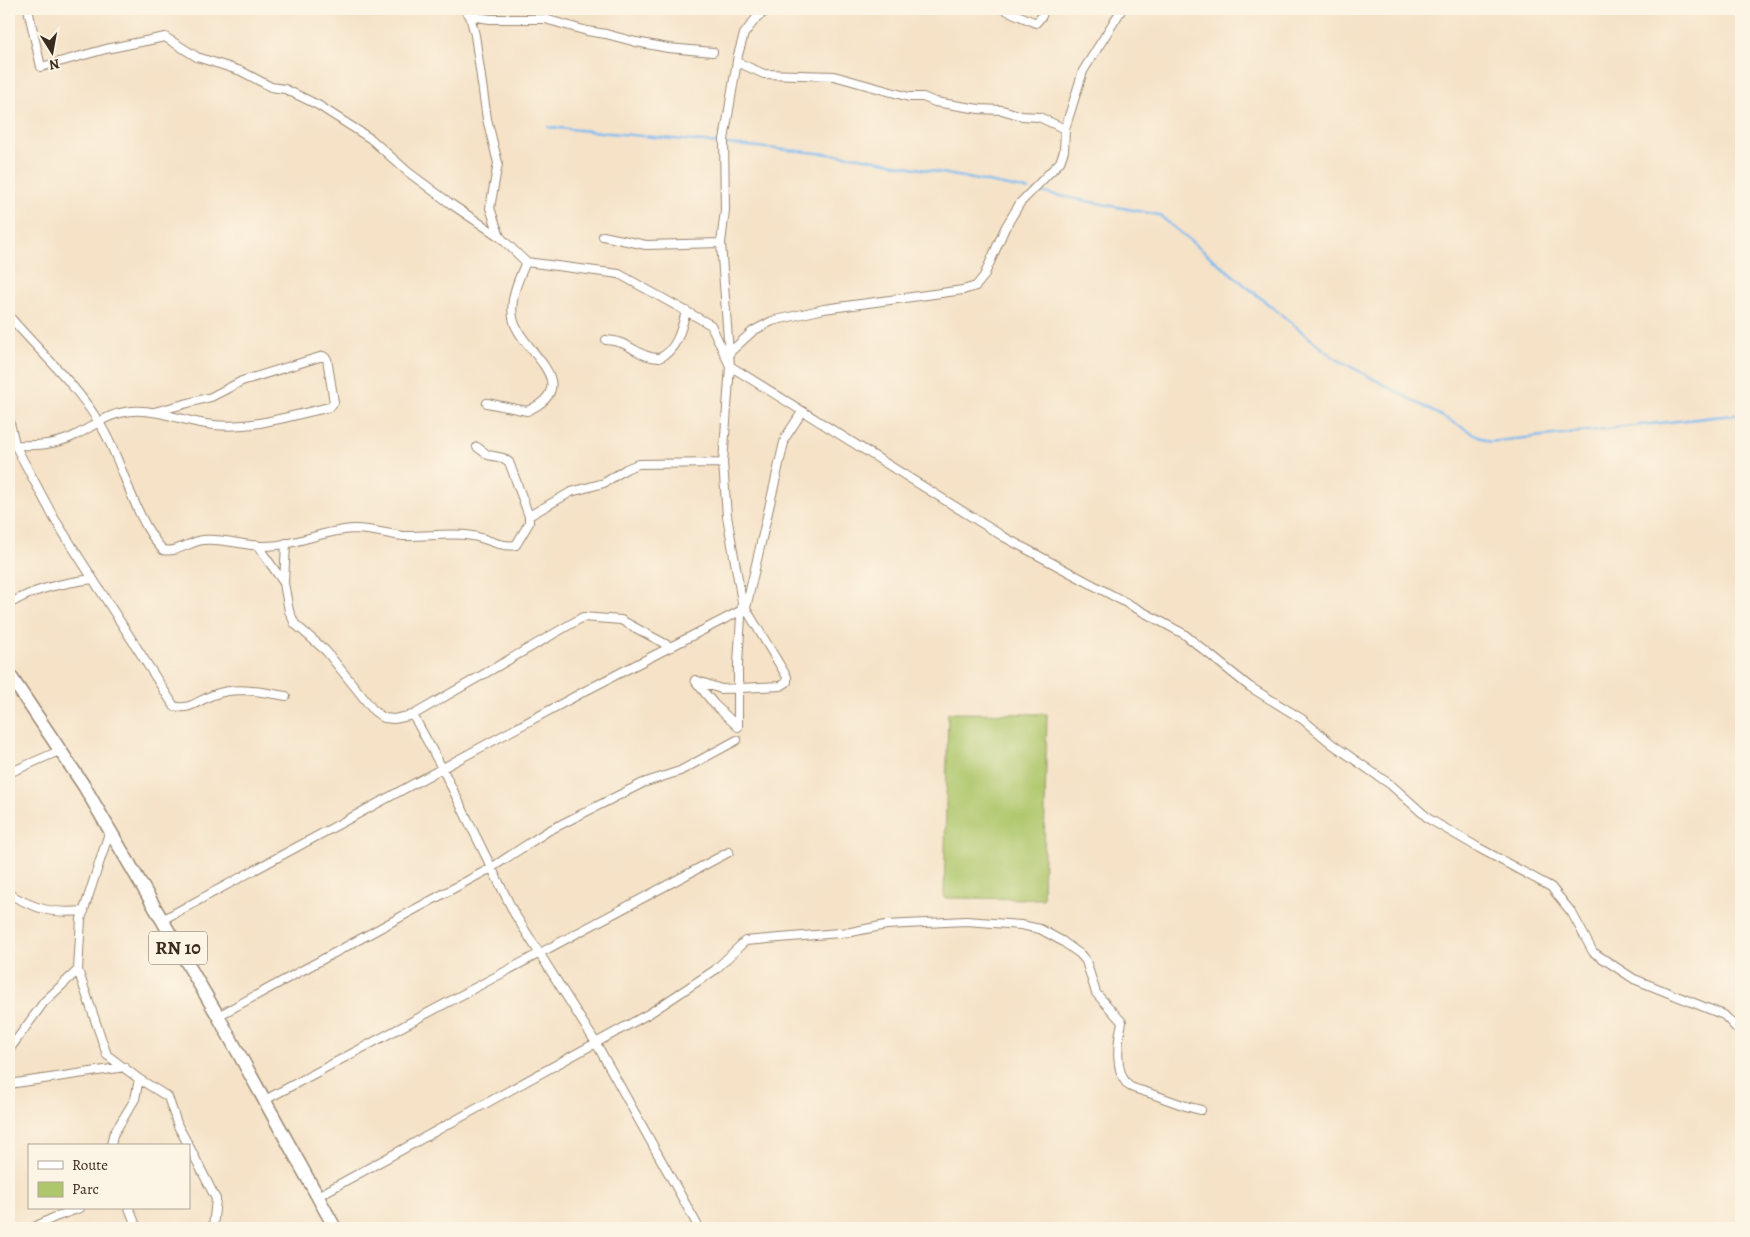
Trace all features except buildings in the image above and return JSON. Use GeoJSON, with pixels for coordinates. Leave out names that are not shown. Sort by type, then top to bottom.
{"type":"FeatureCollection","features":[{"type":"Feature","properties":{"kind":"main road","name":"RN 10"},"geometry":{"type":"LineString","coordinates":[[9,674],[61,750],[110,830],[218,1016],[335,1228]]}},
{"type":"Feature","properties":{"kind":"street"},"geometry":{"type":"LineString","coordinates":[[28,9],[41,68],[115,47],[165,37],[197,57],[241,71],[271,87],[285,89],[318,105],[371,139],[438,196],[500,237],[526,262],[619,274],[711,325],[730,366],[802,412],[911,477],[1004,537],[1184,634],[1250,687],[1302,719],[1332,744],[1391,785],[1429,818],[1479,848],[1551,886],[1572,913],[1593,952],[1634,979],[1724,1015],[1741,1033]]}},
{"type":"Feature","properties":{"kind":"street"},"geometry":{"type":"LineString","coordinates":[[464,9],[470,16],[482,74],[487,119],[498,163],[490,208],[500,237]]}},
{"type":"Feature","properties":{"kind":"street"},"geometry":{"type":"LineString","coordinates":[[752,9],[756,18]]}},
{"type":"Feature","properties":{"kind":"street"},"geometry":{"type":"LineString","coordinates":[[768,9],[756,18],[744,34],[737,62],[724,140],[725,210],[721,243],[730,366],[723,463],[727,516],[743,607],[787,677],[787,682],[781,686],[738,688],[721,689],[694,680],[714,704],[738,727],[738,688],[743,607],[785,438],[802,412]]}},
{"type":"Feature","properties":{"kind":"street"},"geometry":{"type":"LineString","coordinates":[[1003,9],[1036,23],[1042,16],[1044,9]]}},
{"type":"Feature","properties":{"kind":"street"},"geometry":{"type":"LineString","coordinates":[[729,354],[753,331],[772,321],[824,310],[963,290],[976,286],[984,276],[1005,228],[1020,203],[1060,162],[1064,151],[1066,129],[1083,72],[1122,9]]}},
{"type":"Feature","properties":{"kind":"street"},"geometry":{"type":"LineString","coordinates":[[470,16],[490,19],[545,19],[636,42],[713,52]]}},
{"type":"Feature","properties":{"kind":"street"},"geometry":{"type":"LineString","coordinates":[[737,62],[764,74],[834,76],[909,97],[923,97],[943,103],[1002,110],[1022,116],[1039,117],[1066,129]]}},
{"type":"Feature","properties":{"kind":"street"},"geometry":{"type":"LineString","coordinates":[[603,236],[646,245],[721,243]]}},
{"type":"Feature","properties":{"kind":"street"},"geometry":{"type":"LineString","coordinates":[[487,403],[527,411],[548,395],[551,390],[550,380],[545,367],[516,328],[513,319],[512,306],[517,282],[526,262]]}},
{"type":"Feature","properties":{"kind":"street"},"geometry":{"type":"LineString","coordinates":[[606,340],[619,341],[651,358],[660,358],[671,349],[680,333],[686,311]]}},
{"type":"Feature","properties":{"kind":"street"},"geometry":{"type":"LineString","coordinates":[[9,316],[50,360],[98,420],[116,454],[139,509],[163,550],[176,550],[202,540],[257,545],[286,543],[338,530],[356,529],[401,535],[438,533],[470,535],[516,546],[529,523],[529,516],[509,462],[503,458],[488,455],[477,447]]}},
{"type":"Feature","properties":{"kind":"street"},"geometry":{"type":"LineString","coordinates":[[15,445],[35,446],[56,443],[76,436],[98,420],[120,412],[154,412],[222,426],[275,421],[330,407],[334,402],[327,359],[323,356],[242,382],[211,397],[154,412]]}},
{"type":"Feature","properties":{"kind":"street"},"geometry":{"type":"LineString","coordinates":[[9,419],[15,445]]}},
{"type":"Feature","properties":{"kind":"street"},"geometry":{"type":"LineString","coordinates":[[9,438],[15,445],[54,518],[174,706],[188,708],[210,696],[234,690],[286,696]]}},
{"type":"Feature","properties":{"kind":"street"},"geometry":{"type":"LineString","coordinates":[[529,516],[571,492],[604,483],[638,464],[723,463]]}},
{"type":"Feature","properties":{"kind":"street"},"geometry":{"type":"LineString","coordinates":[[286,543],[284,583],[289,611],[295,624],[326,651],[374,711],[384,718],[394,719],[413,715],[583,617],[621,620],[671,647]]}},
{"type":"Feature","properties":{"kind":"street"},"geometry":{"type":"LineString","coordinates":[[257,545],[284,583]]}},
{"type":"Feature","properties":{"kind":"street"},"geometry":{"type":"LineString","coordinates":[[9,604],[35,590],[57,584],[94,579]]}},
{"type":"Feature","properties":{"kind":"street"},"geometry":{"type":"LineString","coordinates":[[162,920],[743,607]]}},
{"type":"Feature","properties":{"kind":"street"},"geometry":{"type":"LineString","coordinates":[[413,715],[442,768],[491,868],[538,954],[596,1043],[699,1228]]}},
{"type":"Feature","properties":{"kind":"street"},"geometry":{"type":"LineString","coordinates":[[218,1016],[491,868],[548,831],[643,783],[680,771],[737,740]]}},
{"type":"Feature","properties":{"kind":"street"},"geometry":{"type":"LineString","coordinates":[[9,773],[61,750]]}},
{"type":"Feature","properties":{"kind":"street"},"geometry":{"type":"LineString","coordinates":[[110,830],[81,919],[78,970],[107,1055],[139,1079],[168,1096],[178,1126],[188,1144]]}},
{"type":"Feature","properties":{"kind":"street"},"geometry":{"type":"LineString","coordinates":[[264,1100],[729,852]]}},
{"type":"Feature","properties":{"kind":"street"},"geometry":{"type":"LineString","coordinates":[[9,894],[31,906],[50,912],[84,911]]}},
{"type":"Feature","properties":{"kind":"street"},"geometry":{"type":"LineString","coordinates":[[318,1196],[650,1014],[715,970],[745,941],[851,932],[886,925],[994,922],[1040,929],[1062,941],[1080,954],[1086,961],[1096,993],[1122,1022],[1119,1036],[1119,1057],[1121,1073],[1129,1086],[1174,1104],[1201,1110]]}},
{"type":"Feature","properties":{"kind":"street"},"geometry":{"type":"LineString","coordinates":[[9,1050],[44,1002],[78,970]]}},
{"type":"Feature","properties":{"kind":"street"},"geometry":{"type":"LineString","coordinates":[[9,1084],[125,1067]]}},
{"type":"Feature","properties":{"kind":"street"},"geometry":{"type":"LineString","coordinates":[[111,1144],[113,1135],[135,1098],[139,1079]]}},
{"type":"Feature","properties":{"kind":"street"},"geometry":{"type":"LineString","coordinates":[[190,1148],[216,1199],[213,1228]]}},
{"type":"Feature","properties":{"kind":"street"},"geometry":{"type":"LineString","coordinates":[[32,1228],[74,1210]]}},
{"type":"Feature","properties":{"kind":"street"},"geometry":{"type":"LineString","coordinates":[[130,1210],[138,1228]]}},
{"type":"Feature","properties":{"kind":"green space"},"geometry":{"type":"Polygon","coordinates":[[[948,713],[1047,714],[1043,899],[944,898],[948,713]]]}},
{"type":"Feature","properties":{"kind":"waterway"},"geometry":{"type":"LineString","coordinates":[[548,127],[860,157],[1029,190]]}},
{"type":"Feature","properties":{"kind":"waterway"},"geometry":{"type":"LineString","coordinates":[[1035,191],[1159,215],[1333,357],[1489,442],[1741,414]]}}]}
